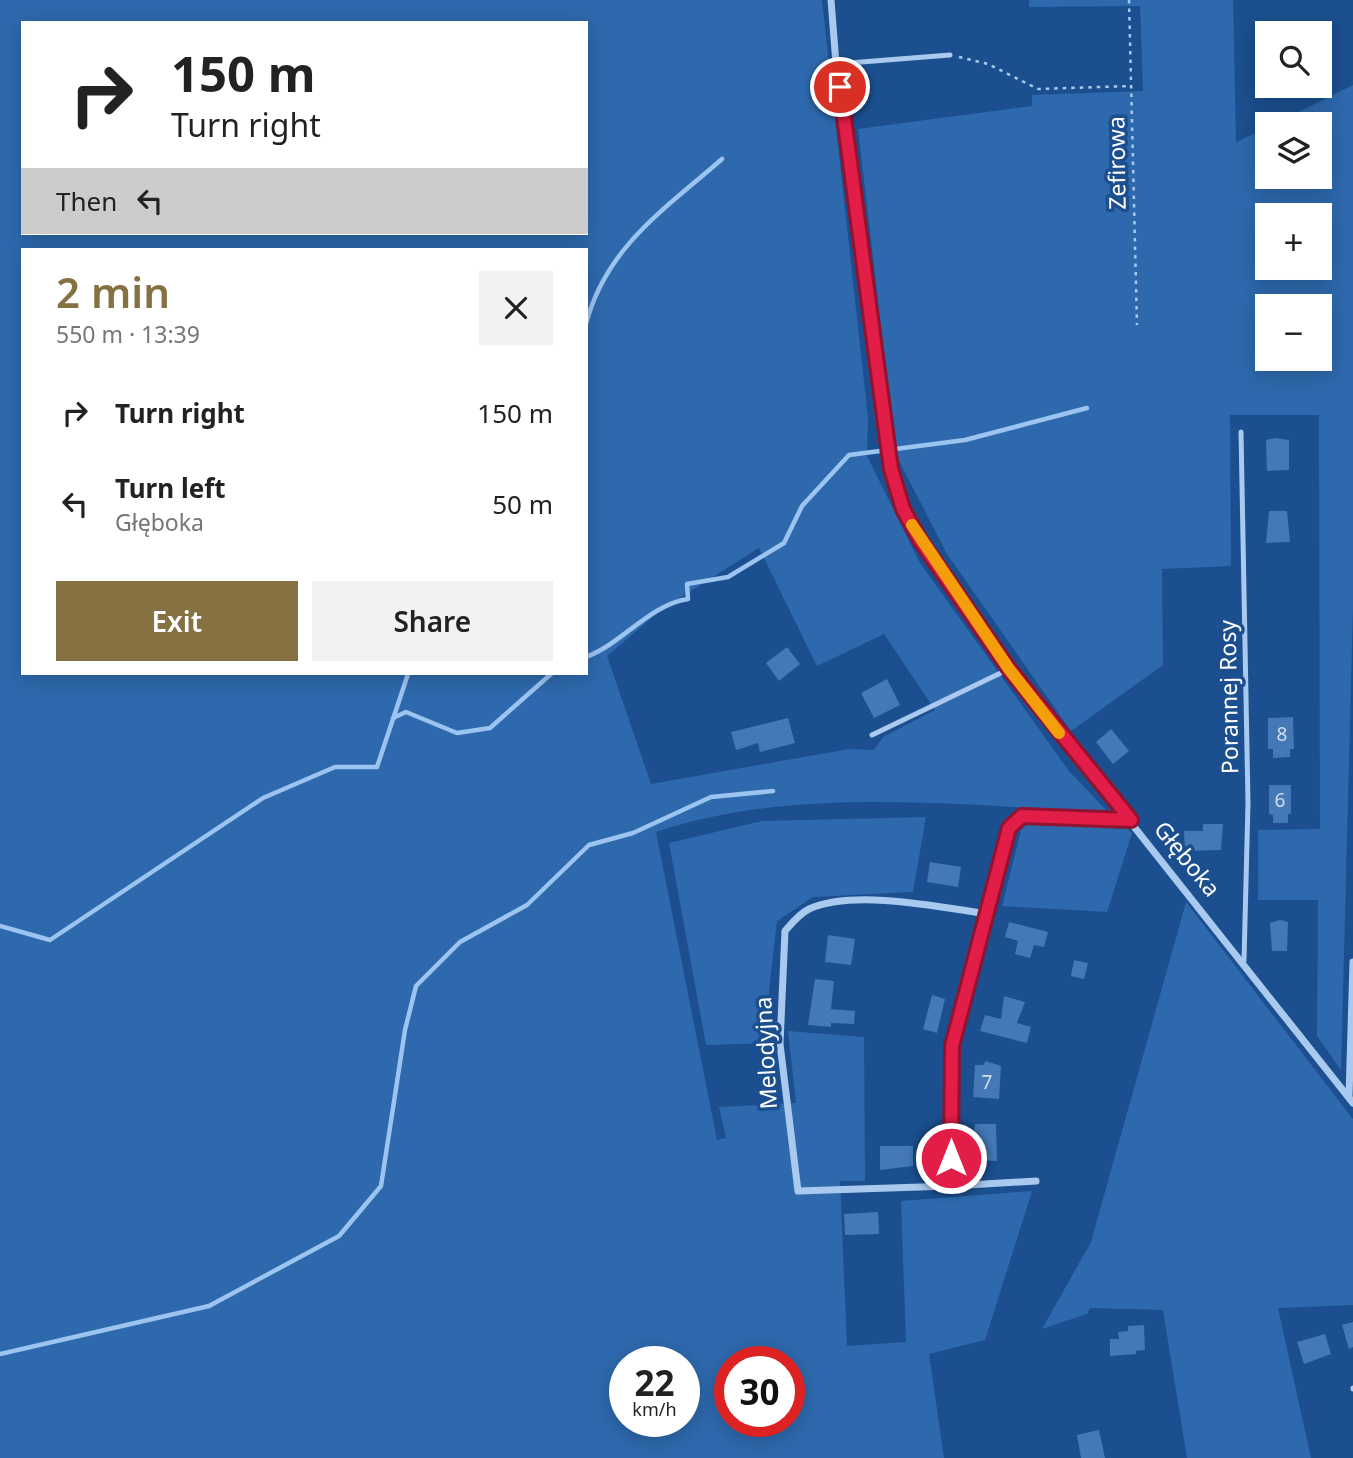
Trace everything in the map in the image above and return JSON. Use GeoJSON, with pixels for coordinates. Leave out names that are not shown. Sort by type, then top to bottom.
{"type":"FeatureCollection","features":[{"type":"Feature","properties":{"kind":"street","name":"Głęboka"},"geometry":{"type":"LineString","coordinates":[[831,0],[836,64],[891,469],[903,509],[920,540],[1009,669],[1244,961],[1351,1100]]}},
{"type":"Feature","properties":{"kind":"street"},"geometry":{"type":"LineString","coordinates":[[951,1186],[952,1046],[1009,828],[1022,816],[1131,820]]}},
{"type":"Feature","properties":{"kind":"street","name":"Melodyjna"},"geometry":{"type":"LineString","coordinates":[[988,914],[903,901],[835,904],[811,908],[785,931],[780,1044],[798,1191],[1036,1181]]}},
{"type":"Feature","properties":{"kind":"street"},"geometry":{"type":"LineString","coordinates":[[1351,1100],[1353,962]]}},
{"type":"Feature","properties":{"kind":"lane"},"geometry":{"type":"LineString","coordinates":[[836,64],[950,55]]}},
{"type":"Feature","properties":{"kind":"lane","name":"Porannej Rosy"},"geometry":{"type":"LineString","coordinates":[[1241,432],[1248,803],[1244,961]]}},
{"type":"Feature","properties":{"kind":"lane"},"geometry":{"type":"LineString","coordinates":[[872,735],[1009,669]]}},
{"type":"Feature","properties":{"kind":"path","name":"Zefirowa"},"geometry":{"type":"LineString","coordinates":[[1129,0],[1137,325]]}},
{"type":"Feature","properties":{"kind":"path"},"geometry":{"type":"LineString","coordinates":[[950,55],[988,64],[1038,89],[1131,86]]}},
{"type":"Feature","properties":{"kind":"shaded area"},"geometry":{"type":"Polygon","coordinates":[[[0,0],[822,0],[868,418],[867,456],[920,563],[1069,771],[1108,812],[938,803],[822,803],[765,808],[710,817],[656,832],[717,1140],[726,1138],[719,1107],[796,1103],[788,1031],[864,1037],[865,1181],[840,1181],[847,1346],[906,1342],[901,1201],[1032,1191],[985,1340],[929,1354],[944,1458],[0,1458],[0,0]],[[759,548],[662,609],[607,656],[651,784],[849,749],[874,750],[883,737],[935,710],[884,634],[817,666],[759,548]]]}},
{"type":"Feature","properties":{"kind":"shaded area"},"geometry":{"type":"Polygon","coordinates":[[[1029,0],[1233,0],[1236,142],[1255,133],[1255,189],[1332,189],[1332,112],[1298,112],[1332,98],[1332,95],[1353,85],[1353,607],[1341,1070],[1317,1036],[1318,900],[1258,900],[1258,830],[1320,829],[1319,415],[1230,415],[1231,566],[1162,569],[1163,665],[1071,731],[947,554],[896,455],[858,129],[1032,106],[1032,95],[1143,91],[1140,6],[1029,7],[1029,0]]]}},
{"type":"Feature","properties":{"kind":"shaded area"},"geometry":{"type":"Polygon","coordinates":[[[926,817],[913,892],[813,897],[777,921],[769,991],[769,1043],[706,1045],[669,843],[762,821],[926,817]]]}},
{"type":"Feature","properties":{"kind":"shaded area"},"geometry":{"type":"Polygon","coordinates":[[[1028,823],[1127,829],[1132,833],[1107,912],[1002,906],[1021,830],[1028,823]]]}},
{"type":"Feature","properties":{"kind":"shaded area"},"geometry":{"type":"Polygon","coordinates":[[[1186,902],[1353,1119],[1353,1305],[1278,1308],[1311,1458],[1187,1458],[1163,1310],[1090,1308],[1087,1314],[1042,1329],[1091,1242],[1186,902]]]}},
{"type":"Feature","properties":{"kind":"building"},"geometry":{"type":"Polygon","coordinates":[[[1266,440],[1289,440],[1289,470],[1267,471],[1266,440]]]}},
{"type":"Feature","properties":{"kind":"building"},"geometry":{"type":"Polygon","coordinates":[[[1269,511],[1287,511],[1290,542],[1266,543],[1269,511]]]}},
{"type":"Feature","properties":{"kind":"building"},"geometry":{"type":"Polygon","coordinates":[[[787,647],[800,664],[779,681],[766,663],[787,647]]]}},
{"type":"Feature","properties":{"kind":"building"},"geometry":{"type":"Polygon","coordinates":[[[887,679],[900,705],[874,718],[861,693],[887,679]]]}},
{"type":"Feature","properties":{"kind":"building"},"geometry":{"type":"Polygon","coordinates":[[[1293,717],[1294,749],[1290,749],[1290,757],[1273,758],[1273,749],[1268,749],[1268,718],[1293,717]]]}},
{"type":"Feature","properties":{"kind":"building"},"geometry":{"type":"Polygon","coordinates":[[[788,718],[795,743],[760,752],[758,743],[736,750],[731,732],[788,718]]]}},
{"type":"Feature","properties":{"kind":"building"},"geometry":{"type":"Polygon","coordinates":[[[1111,729],[1129,751],[1113,764],[1096,742],[1111,729]]]}},
{"type":"Feature","properties":{"kind":"building"},"geometry":{"type":"Polygon","coordinates":[[[1269,785],[1291,785],[1291,814],[1288,814],[1288,823],[1273,823],[1273,815],[1269,814],[1269,785]]]}},
{"type":"Feature","properties":{"kind":"building"},"geometry":{"type":"Polygon","coordinates":[[[1203,824],[1223,824],[1221,850],[1185,851],[1184,831],[1203,831],[1203,824]]]}},
{"type":"Feature","properties":{"kind":"building"},"geometry":{"type":"Polygon","coordinates":[[[930,862],[961,867],[958,887],[927,882],[930,862]]]}},
{"type":"Feature","properties":{"kind":"building"},"geometry":{"type":"Polygon","coordinates":[[[1280,920],[1288,922],[1287,951],[1272,951],[1270,923],[1280,920]]]}},
{"type":"Feature","properties":{"kind":"building"},"geometry":{"type":"Polygon","coordinates":[[[1009,922],[1048,932],[1044,947],[1034,945],[1030,958],[1015,954],[1018,941],[1005,937],[1009,922]]]}},
{"type":"Feature","properties":{"kind":"building"},"geometry":{"type":"Polygon","coordinates":[[[828,935],[855,939],[851,965],[825,962],[828,935]]]}},
{"type":"Feature","properties":{"kind":"building"},"geometry":{"type":"Polygon","coordinates":[[[1074,960],[1088,963],[1084,979],[1071,976],[1074,960]]]}},
{"type":"Feature","properties":{"kind":"building"},"geometry":{"type":"Polygon","coordinates":[[[815,979],[834,981],[831,1009],[855,1011],[854,1024],[831,1023],[831,1027],[808,1025],[815,979]]]}},
{"type":"Feature","properties":{"kind":"building"},"geometry":{"type":"Polygon","coordinates":[[[932,995],[945,999],[937,1033],[923,1029],[932,995]]]}},
{"type":"Feature","properties":{"kind":"building"},"geometry":{"type":"Polygon","coordinates":[[[1004,996],[1025,1002],[1017,1023],[1031,1027],[1027,1043],[980,1031],[985,1015],[1001,1019],[1004,996]]]}},
{"type":"Feature","properties":{"kind":"building"},"geometry":{"type":"Polygon","coordinates":[[[986,1061],[1001,1066],[999,1099],[973,1097],[975,1065],[983,1065],[986,1061]]]}},
{"type":"Feature","properties":{"kind":"building"},"geometry":{"type":"Polygon","coordinates":[[[975,1124],[996,1124],[997,1161],[971,1160],[975,1124]]]}},
{"type":"Feature","properties":{"kind":"building"},"geometry":{"type":"Polygon","coordinates":[[[880,1146],[913,1146],[913,1166],[880,1170],[880,1146]]]}},
{"type":"Feature","properties":{"kind":"building"},"geometry":{"type":"Polygon","coordinates":[[[878,1212],[879,1234],[845,1235],[844,1214],[878,1212]]]}},
{"type":"Feature","properties":{"kind":"building"},"geometry":{"type":"Polygon","coordinates":[[[1353,1322],[1353,1347],[1349,1349],[1342,1325],[1353,1322]]]}},
{"type":"Feature","properties":{"kind":"building"},"geometry":{"type":"Polygon","coordinates":[[[1144,1325],[1145,1350],[1136,1351],[1136,1354],[1110,1356],[1110,1339],[1119,1339],[1118,1332],[1128,1331],[1128,1326],[1144,1325]]]}},
{"type":"Feature","properties":{"kind":"building"},"geometry":{"type":"Polygon","coordinates":[[[1325,1334],[1331,1354],[1304,1364],[1297,1342],[1325,1334]]]}},
{"type":"Feature","properties":{"kind":"building"},"geometry":{"type":"Polygon","coordinates":[[[1099,1430],[1105,1458],[1081,1458],[1077,1435],[1099,1430]]]}},
{"type":"Feature","properties":{"kind":"waterway"},"geometry":{"type":"LineString","coordinates":[[588,318],[595,297],[623,251],[659,213],[722,159]]}},
{"type":"Feature","properties":{"kind":"waterway"},"geometry":{"type":"LineString","coordinates":[[588,656],[612,643],[648,616],[688,599],[687,584],[728,577],[784,543],[802,506],[849,455],[965,440],[1087,408]]}},
{"type":"Feature","properties":{"kind":"waterway"},"geometry":{"type":"LineString","coordinates":[[0,926],[50,940],[263,798],[335,767],[377,767],[408,675]]}},
{"type":"Feature","properties":{"kind":"waterway"},"geometry":{"type":"LineString","coordinates":[[393,718],[406,712],[457,733],[490,728],[550,675]]}},
{"type":"Feature","properties":{"kind":"waterway"},"geometry":{"type":"LineString","coordinates":[[0,1354],[209,1306],[339,1236],[381,1186],[405,1030],[416,986],[460,942],[527,905],[589,845],[633,833],[711,797],[773,791]]}},
{"type":"Feature","properties":{"kind":"slow traffic"},"geometry":{"type":"LineString","coordinates":[[912,525],[1009,669],[1059,733]]}},
{"type":"Feature","properties":{"kind":"route"},"geometry":{"type":"LineString","coordinates":[[840,87],[891,469],[903,509],[920,540],[1009,669],[1131,820],[1022,816],[1009,828],[952,1046],[951,1158]]}}]}
